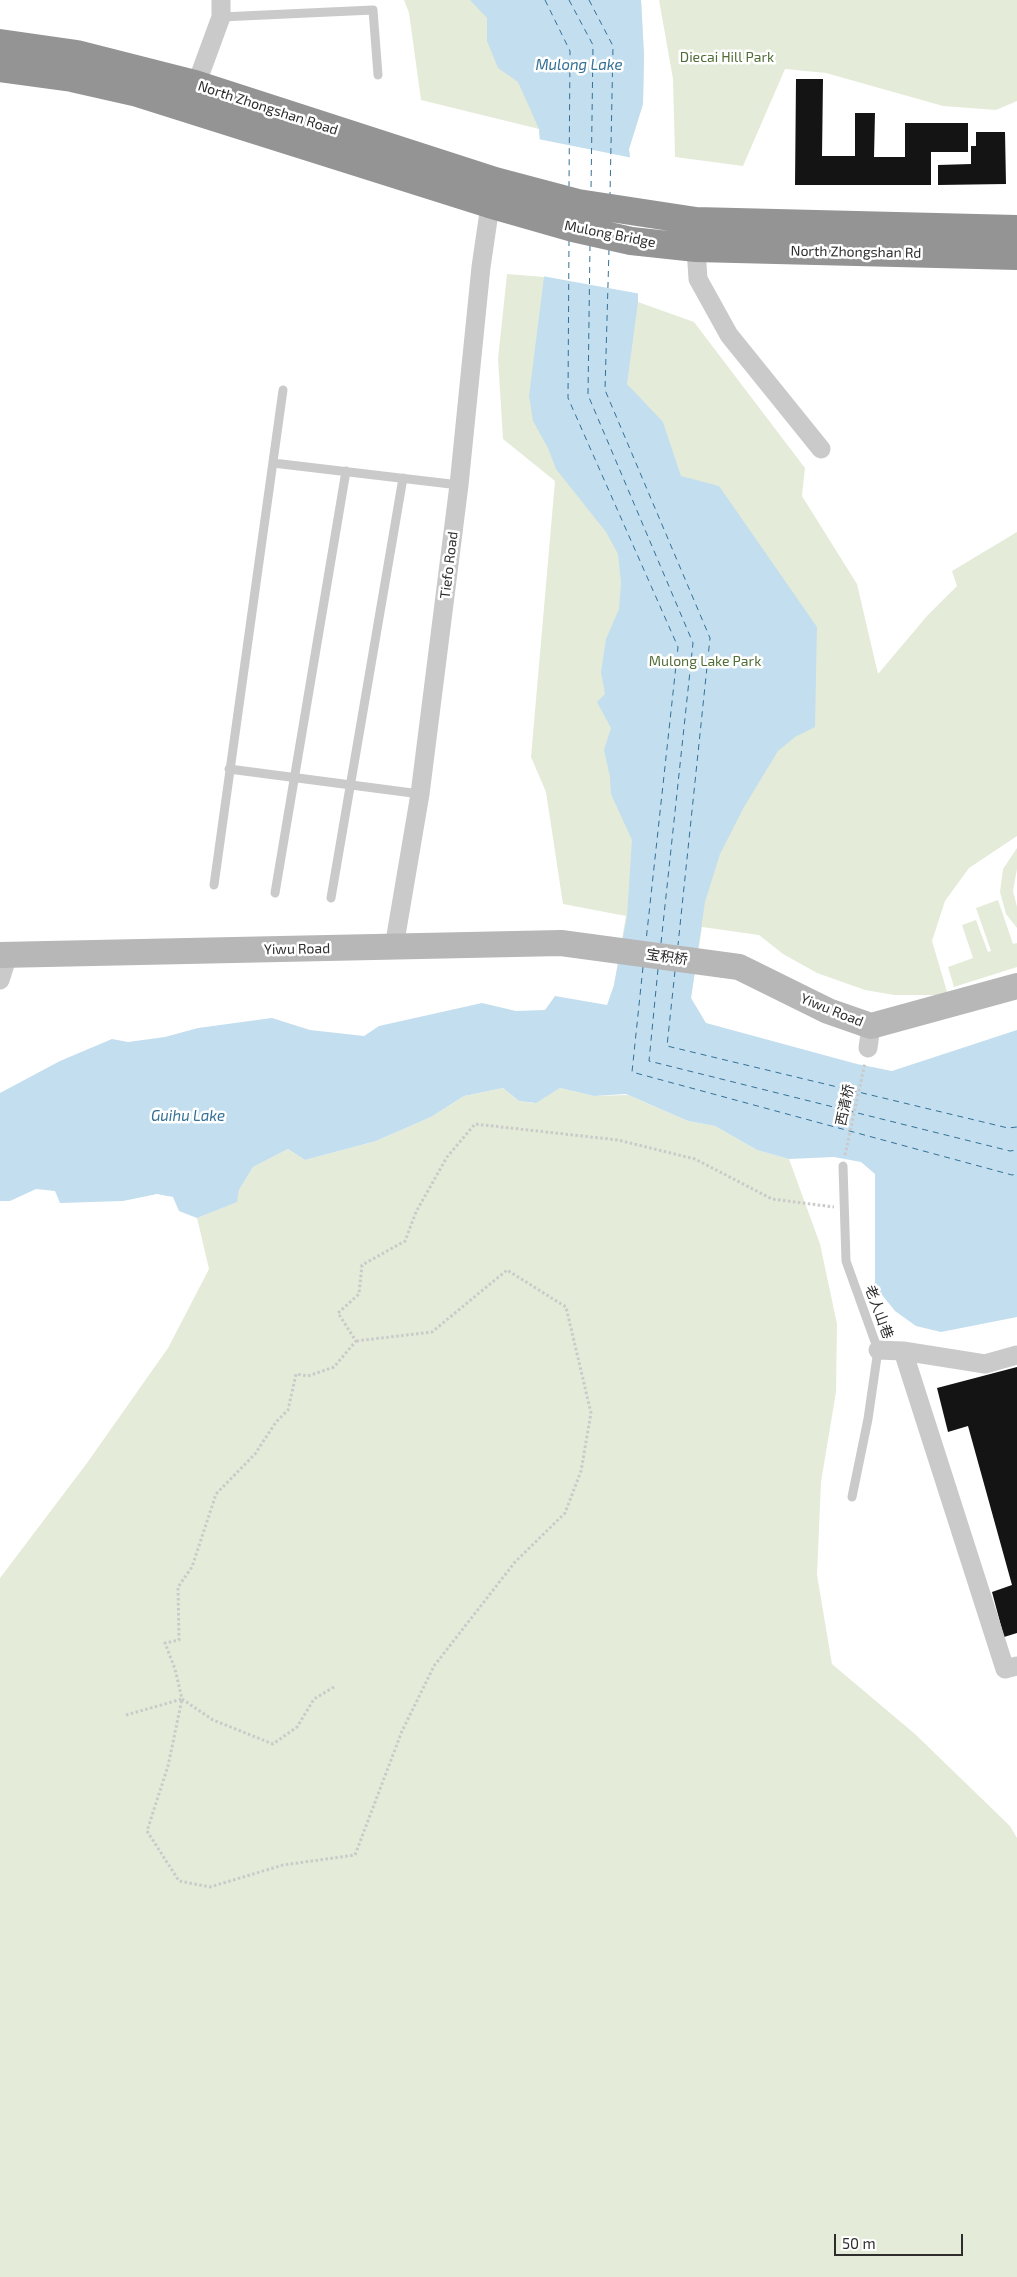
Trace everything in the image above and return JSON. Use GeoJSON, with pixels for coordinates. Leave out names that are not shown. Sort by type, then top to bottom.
{"type":"FeatureCollection","features":[{"type":"Feature","properties":{"kind":"highway","name":"North Zhongshan Road"},"geometry":{"type":"LineString","coordinates":[[0,43],[77,54],[192,96],[528,204]]}},
{"type":"Feature","properties":{"kind":"highway","name":"North Zhongshan Road"},"geometry":{"type":"LineString","coordinates":[[0,68],[72,78],[134,92],[192,96]]}},
{"type":"Feature","properties":{"kind":"highway","name":"Mulong Bridge"},"geometry":{"type":"LineString","coordinates":[[528,204],[634,213],[696,221]]}},
{"type":"Feature","properties":{"kind":"highway","name":"Mulong Bridge"},"geometry":{"type":"LineString","coordinates":[[528,204],[630,241],[696,248]]}},
{"type":"Feature","properties":{"kind":"highway","name":"North Zhongshan Rd"},"geometry":{"type":"LineString","coordinates":[[696,221],[1017,229]]}},
{"type":"Feature","properties":{"kind":"highway","name":"North Zhongshan Rd"},"geometry":{"type":"LineString","coordinates":[[696,248],[1017,256]]}},
{"type":"Feature","properties":{"kind":"main road","name":"Yiwu Road"},"geometry":{"type":"LineString","coordinates":[[4,955],[561,943],[594,947]]}},
{"type":"Feature","properties":{"kind":"main road","name":"宝积桥"},"geometry":{"type":"LineString","coordinates":[[594,947],[739,967]]}},
{"type":"Feature","properties":{"kind":"main road","name":"Yiwu Road"},"geometry":{"type":"LineString","coordinates":[[739,967],[828,1011],[869,1037],[1017,986]]}},
{"type":"Feature","properties":{"kind":"street"},"geometry":{"type":"LineString","coordinates":[[192,96],[221,8]]}},
{"type":"Feature","properties":{"kind":"street","name":"Tiefo Road"},"geometry":{"type":"LineString","coordinates":[[394,947],[420,794],[492,193]]}},
{"type":"Feature","properties":{"kind":"street"},"geometry":{"type":"LineString","coordinates":[[696,248],[698,279],[729,335],[821,449]]}},
{"type":"Feature","properties":{"kind":"street"},"geometry":{"type":"LineString","coordinates":[[0,980],[4,955]]}},
{"type":"Feature","properties":{"kind":"street"},"geometry":{"type":"LineString","coordinates":[[878,1350],[903,1351],[985,1364],[1017,1355]]}},
{"type":"Feature","properties":{"kind":"street"},"geometry":{"type":"LineString","coordinates":[[903,1351],[1005,1669],[1017,1666]]}},
{"type":"Feature","properties":{"kind":"lane"},"geometry":{"type":"LineString","coordinates":[[221,8],[374,10],[378,75]]}},
{"type":"Feature","properties":{"kind":"lane"},"geometry":{"type":"LineString","coordinates":[[214,885],[283,390]]}},
{"type":"Feature","properties":{"kind":"lane"},"geometry":{"type":"LineString","coordinates":[[273,463],[458,485]]}},
{"type":"Feature","properties":{"kind":"lane"},"geometry":{"type":"LineString","coordinates":[[274,893],[346,471]]}},
{"type":"Feature","properties":{"kind":"lane"},"geometry":{"type":"LineString","coordinates":[[331,898],[403,478]]}},
{"type":"Feature","properties":{"kind":"lane"},"geometry":{"type":"LineString","coordinates":[[229,769],[420,794]]}},
{"type":"Feature","properties":{"kind":"lane","name":"老人山巷"},"geometry":{"type":"LineString","coordinates":[[843,1166],[846,1261],[878,1350],[868,1419],[852,1497]]}},
{"type":"Feature","properties":{"kind":"path","name":"西清桥"},"geometry":{"type":"LineString","coordinates":[[843,1166],[869,1037]]}},
{"type":"Feature","properties":{"kind":"path"},"geometry":{"type":"LineString","coordinates":[[356,1341],[338,1313],[359,1294],[362,1265],[405,1240],[416,1212],[447,1157],[475,1124],[618,1140],[695,1159],[772,1199],[844,1209]]}},
{"type":"Feature","properties":{"kind":"path"},"geometry":{"type":"LineString","coordinates":[[507,1270],[566,1307],[591,1413],[581,1471],[565,1513],[515,1562],[434,1666],[402,1731],[355,1855],[283,1865],[210,1886],[179,1881],[148,1832],[168,1766],[182,1699],[175,1670],[165,1643],[179,1640],[178,1587],[192,1566],[216,1494],[255,1454],[276,1422],[288,1410],[296,1374],[308,1376],[334,1367],[356,1341],[432,1332],[507,1270]]}},
{"type":"Feature","properties":{"kind":"path"},"geometry":{"type":"LineString","coordinates":[[182,1699],[213,1720],[273,1744],[297,1727],[314,1699],[334,1686]]}},
{"type":"Feature","properties":{"kind":"path"},"geometry":{"type":"LineString","coordinates":[[126,1715],[182,1699]]}},
{"type":"Feature","properties":{"kind":"green space","name":"Mulong Lake Park"},"geometry":{"type":"Polygon","coordinates":[[[404,0],[641,0],[644,55],[643,104],[629,149],[638,224],[638,302],[694,322],[805,468],[802,496],[857,584],[878,674],[927,616],[957,586],[952,571],[1017,532],[1017,836],[969,868],[945,901],[932,941],[948,995],[894,995],[865,990],[817,973],[783,954],[759,935],[702,927],[691,998],[614,985],[626,916],[563,904],[546,792],[531,757],[555,481],[503,439],[498,359],[507,274],[544,277],[545,205],[539,129],[421,100],[409,13],[404,0]]]}},
{"type":"Feature","properties":{"kind":"green space","name":"Diecai Hill Park"},"geometry":{"type":"Polygon","coordinates":[[[659,0],[1017,0],[1017,101],[996,110],[943,106],[826,73],[785,69],[743,166],[675,157],[673,79],[659,0]]]}},
{"type":"Feature","properties":{"kind":"green space"},"geometry":{"type":"Polygon","coordinates":[[[1017,848],[1017,869],[1013,891],[1017,907],[1017,928],[1006,914],[1000,892],[1003,869],[1017,848]]]}},
{"type":"Feature","properties":{"kind":"green space"},"geometry":{"type":"Polygon","coordinates":[[[998,900],[1013,944],[1017,943],[1017,967],[954,987],[948,967],[973,958],[962,925],[976,920],[988,952],[991,951],[976,908],[998,900]]]}},
{"type":"Feature","properties":{"kind":"green space"},"geometry":{"type":"Polygon","coordinates":[[[503,1088],[519,1101],[535,1103],[560,1088],[594,1096],[628,1095],[688,1121],[715,1126],[757,1150],[789,1159],[820,1244],[837,1324],[836,1392],[821,1482],[817,1575],[832,1664],[915,1734],[1010,1826],[1017,1838],[1017,2277],[0,2277],[0,1578],[87,1463],[168,1348],[209,1269],[197,1218],[236,1202],[239,1190],[253,1167],[288,1149],[305,1160],[376,1141],[431,1117],[464,1096],[503,1088]]]}},
{"type":"Feature","properties":{"kind":"water"},"geometry":{"type":"Polygon","coordinates":[[[470,0],[641,0],[644,55],[643,104],[629,149],[638,224],[638,302],[627,384],[663,422],[681,476],[719,486],[817,627],[815,727],[795,737],[778,751],[744,807],[720,854],[705,902],[691,998],[706,1023],[857,1064],[892,1071],[1017,1030],[1017,1317],[941,1332],[916,1326],[895,1311],[875,1286],[875,1174],[861,1162],[834,1157],[789,1159],[757,1150],[715,1126],[688,1121],[626,1094],[594,1096],[560,1088],[536,1103],[519,1101],[503,1088],[464,1096],[431,1117],[376,1141],[305,1160],[288,1149],[253,1167],[239,1190],[237,1202],[197,1218],[179,1211],[173,1197],[157,1194],[123,1201],[60,1203],[55,1191],[36,1189],[10,1201],[0,1201],[0,1093],[60,1061],[112,1039],[128,1042],[165,1037],[198,1028],[272,1018],[310,1030],[364,1036],[379,1026],[482,1003],[516,1011],[545,1010],[555,996],[607,1005],[614,985],[627,916],[632,840],[611,794],[610,777],[604,750],[611,728],[597,702],[605,694],[601,672],[606,639],[619,609],[621,583],[618,554],[606,532],[556,469],[548,448],[533,421],[529,396],[544,277],[545,205],[539,129],[518,82],[498,68],[487,41],[487,18],[470,0]]]}},
{"type":"Feature","properties":{"kind":"pier"},"geometry":{"type":"Polygon","coordinates":[[[538,139],[633,158],[640,224],[641,294],[542,276],[543,205],[538,139]]]}},
{"type":"Feature","properties":{"kind":"building"},"geometry":{"type":"Polygon","coordinates":[[[796,79],[823,79],[822,156],[855,156],[855,113],[875,113],[874,157],[905,157],[905,123],[968,123],[968,152],[931,152],[931,185],[795,185],[796,79]]]}},
{"type":"Feature","properties":{"kind":"building"},"geometry":{"type":"Polygon","coordinates":[[[976,132],[1005,132],[1006,184],[938,185],[938,165],[971,164],[971,146],[976,146],[976,132]]]}},
{"type":"Feature","properties":{"kind":"building"},"geometry":{"type":"Polygon","coordinates":[[[1017,1367],[1017,1633],[1004,1637],[992,1592],[1012,1585],[968,1426],[948,1432],[937,1388],[1017,1367]]]}},
{"type":"Feature","properties":{"kind":"ferry route"},"geometry":{"type":"LineString","coordinates":[[545,0],[570,51],[569,186]]}},
{"type":"Feature","properties":{"kind":"ferry route"},"geometry":{"type":"LineString","coordinates":[[569,0],[593,45],[591,191]]}},
{"type":"Feature","properties":{"kind":"ferry route"},"geometry":{"type":"LineString","coordinates":[[589,0],[613,46],[610,195]]}},
{"type":"Feature","properties":{"kind":"ferry route"},"geometry":{"type":"LineString","coordinates":[[569,240],[568,398],[678,647],[646,941]]}},
{"type":"Feature","properties":{"kind":"ferry route"},"geometry":{"type":"LineString","coordinates":[[590,245],[588,395],[693,643],[661,943]]}},
{"type":"Feature","properties":{"kind":"ferry route"},"geometry":{"type":"LineString","coordinates":[[609,249],[605,390],[710,638],[678,945]]}},
{"type":"Feature","properties":{"kind":"ferry route"},"geometry":{"type":"LineString","coordinates":[[643,967],[632,1072],[1012,1175],[1017,1174]]}},
{"type":"Feature","properties":{"kind":"ferry route"},"geometry":{"type":"LineString","coordinates":[[658,969],[649,1061],[1010,1151],[1017,1150]]}},
{"type":"Feature","properties":{"kind":"ferry route"},"geometry":{"type":"LineString","coordinates":[[675,971],[667,1046],[1008,1128],[1017,1127]]}},
{"type":"Feature","properties":{"kind":"water label","name":"Mulong Lake"},"geometry":{"type":"Point","coordinates":[579,65]}},
{"type":"Feature","properties":{"kind":"water label","name":"Guihu Lake"},"geometry":{"type":"Point","coordinates":[188,1116]}}]}
